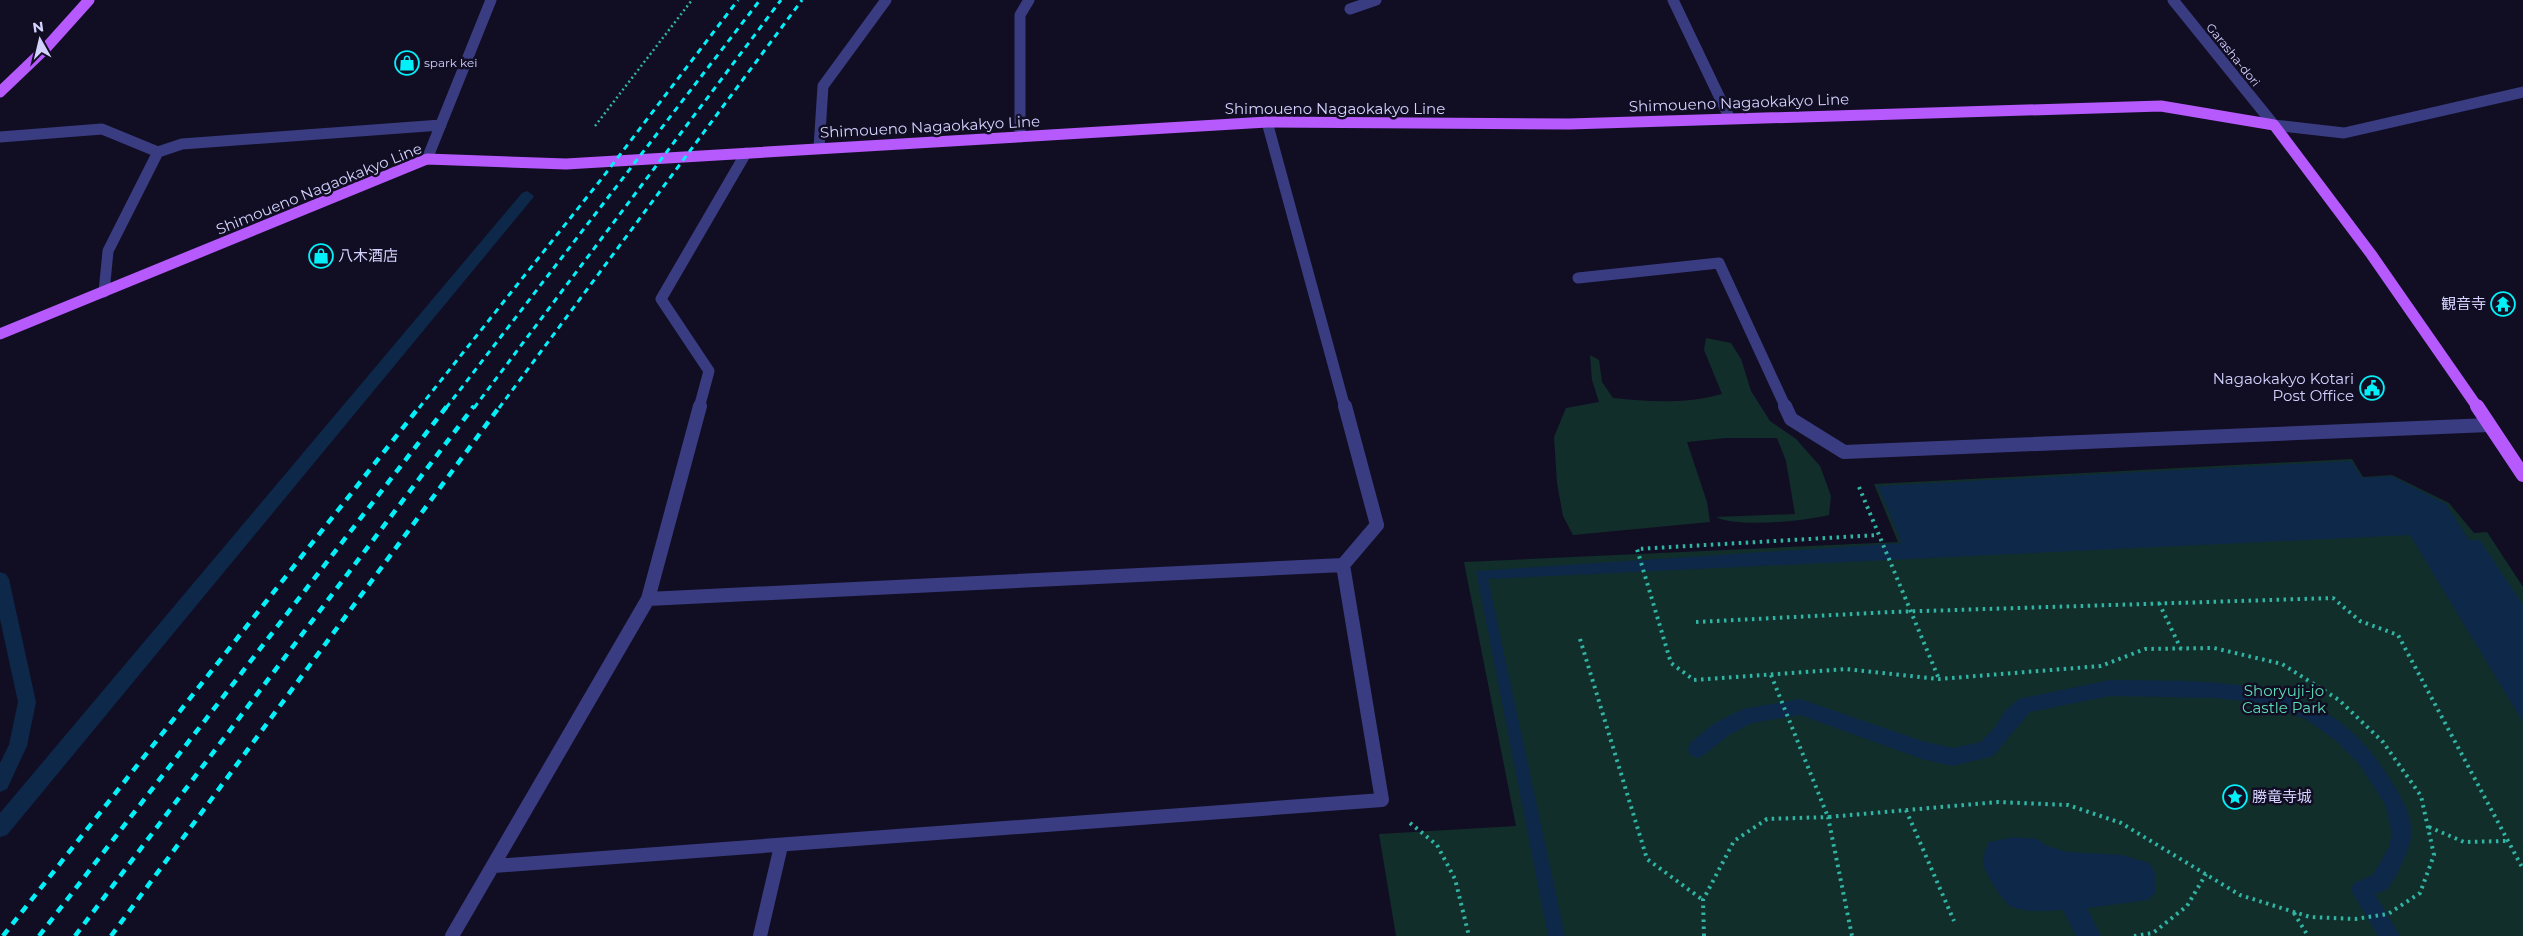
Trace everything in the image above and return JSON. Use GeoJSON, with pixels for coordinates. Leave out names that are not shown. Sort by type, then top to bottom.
{"type":"FeatureCollection","features":[{"type":"Feature","properties":{"kind":"main road"},"geometry":{"type":"LineString","coordinates":[[0,92],[45,49],[89,0]]}},
{"type":"Feature","properties":{"kind":"main road","name":"Shimoueno Nagaokakyo Line"},"geometry":{"type":"LineString","coordinates":[[0,334],[427,159],[566,164],[1267,122],[1569,124],[1729,117],[2161,106],[2274,125]]}},
{"type":"Feature","properties":{"kind":"main road"},"geometry":{"type":"LineString","coordinates":[[2274,125],[2331,196],[2523,475]]}},
{"type":"Feature","properties":{"kind":"street"},"geometry":{"type":"LineString","coordinates":[[427,159],[491,0]]}},
{"type":"Feature","properties":{"kind":"street"},"geometry":{"type":"LineString","coordinates":[[819,148],[823,86],[886,0]]}},
{"type":"Feature","properties":{"kind":"street"},"geometry":{"type":"LineString","coordinates":[[1020,137],[1020,15],[1029,0]]}},
{"type":"Feature","properties":{"kind":"street"},"geometry":{"type":"LineString","coordinates":[[1350,8],[1376,0]]}},
{"type":"Feature","properties":{"kind":"street"},"geometry":{"type":"LineString","coordinates":[[1673,0],[1729,117]]}},
{"type":"Feature","properties":{"kind":"street","name":"Garasha-dori"},"geometry":{"type":"LineString","coordinates":[[2173,0],[2274,125]]}},
{"type":"Feature","properties":{"kind":"street"},"geometry":{"type":"LineString","coordinates":[[2274,125],[2344,133],[2523,92]]}},
{"type":"Feature","properties":{"kind":"street"},"geometry":{"type":"LineString","coordinates":[[648,599],[1343,565],[1377,525],[1267,122]]}},
{"type":"Feature","properties":{"kind":"street"},"geometry":{"type":"LineString","coordinates":[[0,136],[102,129],[158,152],[182,144],[441,125]]}},
{"type":"Feature","properties":{"kind":"street"},"geometry":{"type":"LineString","coordinates":[[104,292],[108,251],[158,152]]}},
{"type":"Feature","properties":{"kind":"street"},"geometry":{"type":"LineString","coordinates":[[452,936],[648,599],[709,371],[661,299],[746,153]]}},
{"type":"Feature","properties":{"kind":"street"},"geometry":{"type":"LineString","coordinates":[[1578,278],[1719,263],[1791,420],[1844,452],[2489,425]]}},
{"type":"Feature","properties":{"kind":"street"},"geometry":{"type":"LineString","coordinates":[[494,866],[1382,800],[1343,565]]}},
{"type":"Feature","properties":{"kind":"street"},"geometry":{"type":"LineString","coordinates":[[760,936],[781,846]]}},
{"type":"Feature","properties":{"kind":"path"},"geometry":{"type":"LineString","coordinates":[[593,128],[646,57],[692,0]]}},
{"type":"Feature","properties":{"kind":"path"},"geometry":{"type":"LineString","coordinates":[[1844,452],[1939,679]]}},
{"type":"Feature","properties":{"kind":"path"},"geometry":{"type":"LineString","coordinates":[[1704,936],[1703,900],[1734,841],[1767,819],[1828,817],[1998,802],[2068,805],[2121,823],[2240,895],[2310,916],[2355,919],[2388,914],[2420,893],[2434,855],[2421,796],[2383,742],[2339,700],[2282,664],[2214,648],[2181,648],[2145,649],[2101,666],[1939,679],[1846,669],[1694,680],[1671,663],[1637,549],[1879,537]]}},
{"type":"Feature","properties":{"kind":"path"},"geometry":{"type":"LineString","coordinates":[[1696,622],[1909,611],[2333,598],[2360,622],[2398,635],[2523,869]]}},
{"type":"Feature","properties":{"kind":"path"},"geometry":{"type":"LineString","coordinates":[[2159,603],[2181,648]]}},
{"type":"Feature","properties":{"kind":"path"},"geometry":{"type":"LineString","coordinates":[[1580,638],[1647,859],[1703,900]]}},
{"type":"Feature","properties":{"kind":"path"},"geometry":{"type":"LineString","coordinates":[[1771,675],[1828,817],[1852,936]]}},
{"type":"Feature","properties":{"kind":"path"},"geometry":{"type":"LineString","coordinates":[[1382,800],[1437,844],[1455,879],[1469,936]]}},
{"type":"Feature","properties":{"kind":"path"},"geometry":{"type":"LineString","coordinates":[[1906,810],[1954,922]]}},
{"type":"Feature","properties":{"kind":"path"},"geometry":{"type":"LineString","coordinates":[[2428,827],[2464,842],[2507,841]]}},
{"type":"Feature","properties":{"kind":"path"},"geometry":{"type":"LineString","coordinates":[[2134,936],[2153,933],[2187,906],[2206,874]]}},
{"type":"Feature","properties":{"kind":"path"},"geometry":{"type":"LineString","coordinates":[[2294,912],[2308,936]]}},
{"type":"Feature","properties":{"kind":"green space"},"geometry":{"type":"Polygon","coordinates":[[[1706,338],[1731,343],[1741,359],[1751,391],[1770,421],[1796,439],[1820,466],[1831,496],[1829,515],[1788,521],[1755,523],[1716,517],[1795,514],[1786,461],[1777,438],[1726,438],[1687,442],[1707,502],[1710,522],[1573,535],[1563,516],[1557,483],[1554,437],[1566,408],[1599,402],[1592,380],[1590,355],[1599,360],[1602,382],[1613,398],[1654,401],[1695,399],[1722,394],[1704,350],[1706,338]]]}},
{"type":"Feature","properties":{"kind":"green space","name":"Shoryuji-jo Castle Park"},"geometry":{"type":"Polygon","coordinates":[[[2352,459],[2363,477],[2392,475],[2449,503],[2474,533],[2487,532],[2523,587],[2523,936],[1396,936],[1379,834],[1516,826],[1464,562],[1898,542],[1874,484],[2352,459]]]}},
{"type":"Feature","properties":{"kind":"water"},"geometry":{"type":"Polygon","coordinates":[[[2351,461],[2362,478],[2391,476],[2446,504],[2469,540],[2480,540],[2523,605],[2523,722],[2410,535],[1488,579],[1565,936],[1548,936],[1476,571],[1902,543],[1878,486],[2351,461]]]}},
{"type":"Feature","properties":{"kind":"water"},"geometry":{"type":"Polygon","coordinates":[[[2014,837],[2037,839],[2047,846],[2068,852],[2122,855],[2149,863],[2155,872],[2156,892],[2148,900],[2087,908],[2101,936],[2076,936],[2063,910],[2031,911],[2012,907],[2004,900],[1994,886],[1986,872],[1983,861],[1989,842],[2014,837]]]}},
{"type":"Feature","properties":{"kind":"waterway"},"geometry":{"type":"LineString","coordinates":[[0,828],[527,196]]}},
{"type":"Feature","properties":{"kind":"waterway"},"geometry":{"type":"LineString","coordinates":[[0,579],[27,702],[18,746],[0,783]]}},
{"type":"Feature","properties":{"kind":"waterway"},"geometry":{"type":"LineString","coordinates":[[1697,749],[1722,729],[1750,715],[1800,707],[1922,750],[1953,757],[1986,750],[2002,733],[2013,716],[2025,705],[2110,688],[2215,690],[2261,695],[2312,713],[2342,734],[2366,758],[2392,799],[2399,816],[2402,833],[2398,850],[2380,882],[2361,890],[2390,936]]}},
{"type":"Feature","properties":{"kind":"railway"},"geometry":{"type":"LineString","coordinates":[[419,408],[603,177],[738,0]]}},
{"type":"Feature","properties":{"kind":"railway"},"geometry":{"type":"LineString","coordinates":[[446,408],[760,0]]}},
{"type":"Feature","properties":{"kind":"railway"},"geometry":{"type":"LineString","coordinates":[[474,408],[781,0]]}},
{"type":"Feature","properties":{"kind":"railway"},"geometry":{"type":"LineString","coordinates":[[499,408],[802,0]]}},
{"type":"Feature","properties":{"kind":"railway"},"geometry":{"type":"LineString","coordinates":[[3,936],[420,406]]}},
{"type":"Feature","properties":{"kind":"railway"},"geometry":{"type":"LineString","coordinates":[[39,936],[447,406]]}},
{"type":"Feature","properties":{"kind":"railway"},"geometry":{"type":"LineString","coordinates":[[75,936],[474,406]]}},
{"type":"Feature","properties":{"kind":"railway"},"geometry":{"type":"LineString","coordinates":[[111,936],[500,406]]}},
{"type":"Feature","properties":{"kind":"place","name":"spark kei"},"geometry":{"type":"Point","coordinates":[407,63]}},
{"type":"Feature","properties":{"kind":"place","name":"八木酒店"},"geometry":{"type":"Point","coordinates":[321,256]}},
{"type":"Feature","properties":{"kind":"place","name":"観音寺"},"geometry":{"type":"Point","coordinates":[2503,304]}},
{"type":"Feature","properties":{"kind":"place","name":"Nagaokakyo Kotari Post Office"},"geometry":{"type":"Point","coordinates":[2372,388]}},
{"type":"Feature","properties":{"kind":"place","name":"勝竜寺城"},"geometry":{"type":"Point","coordinates":[2235,797]}}]}
